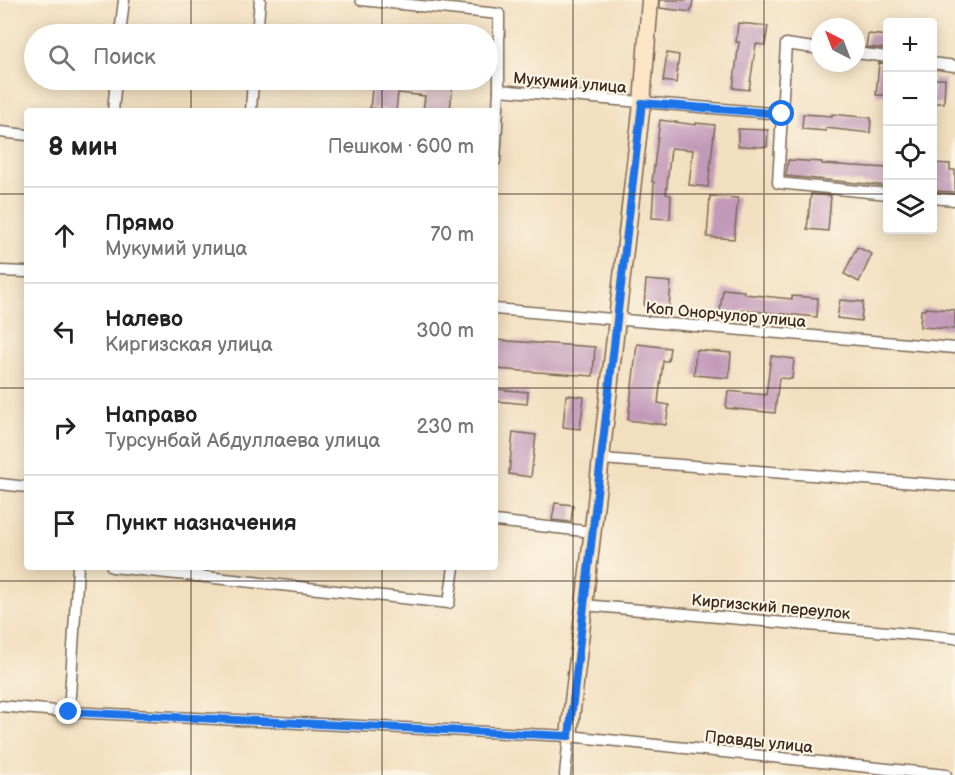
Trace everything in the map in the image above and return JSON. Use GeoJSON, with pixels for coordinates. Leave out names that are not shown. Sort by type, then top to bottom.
{"type":"FeatureCollection","features":[{"type":"Feature","properties":{"kind":"street"},"geometry":{"type":"LineString","coordinates":[[121,24],[124,0]]}},
{"type":"Feature","properties":{"kind":"street"},"geometry":{"type":"LineString","coordinates":[[258,24],[260,0]]}},
{"type":"Feature","properties":{"kind":"street"},"geometry":{"type":"LineString","coordinates":[[361,0],[499,14],[498,108]]}},
{"type":"Feature","properties":{"kind":"street"},"geometry":{"type":"LineString","coordinates":[[565,775],[642,103],[650,0]]}},
{"type":"Feature","properties":{"kind":"street"},"geometry":{"type":"LineString","coordinates":[[811,48],[786,44],[778,183],[883,194]]}},
{"type":"Feature","properties":{"kind":"street"},"geometry":{"type":"LineString","coordinates":[[865,54],[883,56]]}},
{"type":"Feature","properties":{"kind":"street"},"geometry":{"type":"LineString","coordinates":[[937,64],[955,66]]}},
{"type":"Feature","properties":{"kind":"street"},"geometry":{"type":"LineString","coordinates":[[113,108],[115,90]]}},
{"type":"Feature","properties":{"kind":"street"},"geometry":{"type":"LineString","coordinates":[[251,108],[253,90]]}},
{"type":"Feature","properties":{"kind":"street","name":"Мукумий улица"},"geometry":{"type":"LineString","coordinates":[[499,90],[782,114]]}},
{"type":"Feature","properties":{"kind":"street"},"geometry":{"type":"LineString","coordinates":[[0,132],[24,135]]}},
{"type":"Feature","properties":{"kind":"street"},"geometry":{"type":"LineString","coordinates":[[937,198],[955,200]]}},
{"type":"Feature","properties":{"kind":"street"},"geometry":{"type":"LineString","coordinates":[[0,270],[24,272]]}},
{"type":"Feature","properties":{"kind":"street","name":"Коп Онорчулор улица"},"geometry":{"type":"LineString","coordinates":[[498,309],[955,348]]}},
{"type":"Feature","properties":{"kind":"street"},"geometry":{"type":"LineString","coordinates":[[602,459],[955,486]]}},
{"type":"Feature","properties":{"kind":"street"},"geometry":{"type":"LineString","coordinates":[[0,484],[24,487]]}},
{"type":"Feature","properties":{"kind":"street"},"geometry":{"type":"LineString","coordinates":[[498,521],[593,532]]}},
{"type":"Feature","properties":{"kind":"street"},"geometry":{"type":"LineString","coordinates":[[69,712],[78,570]]}},
{"type":"Feature","properties":{"kind":"street"},"geometry":{"type":"LineString","coordinates":[[140,570],[449,603],[454,570]]}},
{"type":"Feature","properties":{"kind":"street","name":"Киргизский переулок"},"geometry":{"type":"LineString","coordinates":[[584,605],[955,638]]}},
{"type":"Feature","properties":{"kind":"street","name":"Правды улица"},"geometry":{"type":"LineString","coordinates":[[0,706],[69,712],[569,736],[946,775]]}},
{"type":"Feature","properties":{"kind":"building"},"geometry":{"type":"Polygon","coordinates":[[[660,0],[693,0],[691,12],[660,8],[660,0]]]}},
{"type":"Feature","properties":{"kind":"building"},"geometry":{"type":"Polygon","coordinates":[[[738,23],[768,26],[765,45],[756,44],[749,90],[733,88],[739,42],[736,42],[738,23]]]}},
{"type":"Feature","properties":{"kind":"building"},"geometry":{"type":"Polygon","coordinates":[[[868,34],[883,36],[883,49],[866,47],[868,34]]]}},
{"type":"Feature","properties":{"kind":"building"},"geometry":{"type":"Polygon","coordinates":[[[667,53],[679,55],[676,83],[663,81],[667,53]]]}},
{"type":"Feature","properties":{"kind":"building"},"geometry":{"type":"Polygon","coordinates":[[[879,63],[883,63],[883,95],[876,95],[879,63]]]}},
{"type":"Feature","properties":{"kind":"building"},"geometry":{"type":"Polygon","coordinates":[[[937,79],[945,79],[944,103],[937,103],[937,79]]]}},
{"type":"Feature","properties":{"kind":"building"},"geometry":{"type":"Polygon","coordinates":[[[372,90],[452,90],[450,108],[423,108],[425,96],[398,93],[396,108],[370,108],[372,90]]]}},
{"type":"Feature","properties":{"kind":"building"},"geometry":{"type":"Polygon","coordinates":[[[803,114],[871,118],[870,133],[826,128],[826,131],[802,129],[803,114]]]}},
{"type":"Feature","properties":{"kind":"building"},"geometry":{"type":"Polygon","coordinates":[[[660,120],[715,125],[708,187],[689,185],[693,150],[671,148],[666,194],[671,195],[670,219],[652,218],[654,182],[652,182],[660,120]]]}},
{"type":"Feature","properties":{"kind":"building"},"geometry":{"type":"Polygon","coordinates":[[[738,129],[768,130],[767,147],[738,146],[738,129]]]}},
{"type":"Feature","properties":{"kind":"building"},"geometry":{"type":"Polygon","coordinates":[[[788,160],[883,168],[883,186],[786,176],[788,160]]]}},
{"type":"Feature","properties":{"kind":"building"},"geometry":{"type":"Polygon","coordinates":[[[937,163],[950,164],[950,170],[955,170],[955,192],[937,191],[937,163]]]}},
{"type":"Feature","properties":{"kind":"building"},"geometry":{"type":"Polygon","coordinates":[[[811,194],[831,196],[828,231],[807,229],[811,194]]]}},
{"type":"Feature","properties":{"kind":"building"},"geometry":{"type":"Polygon","coordinates":[[[710,196],[738,198],[734,239],[707,237],[710,196]]]}},
{"type":"Feature","properties":{"kind":"building"},"geometry":{"type":"Polygon","coordinates":[[[857,247],[872,254],[859,282],[844,274],[857,247]]]}},
{"type":"Feature","properties":{"kind":"building"},"geometry":{"type":"Polygon","coordinates":[[[646,280],[671,282],[669,308],[644,306],[646,280]]]}},
{"type":"Feature","properties":{"kind":"building"},"geometry":{"type":"Polygon","coordinates":[[[723,289],[744,291],[744,294],[792,299],[792,296],[818,298],[817,317],[742,310],[742,313],[720,311],[723,289]]]}},
{"type":"Feature","properties":{"kind":"building"},"geometry":{"type":"Polygon","coordinates":[[[840,300],[863,302],[861,321],[837,318],[840,300]]]}},
{"type":"Feature","properties":{"kind":"building"},"geometry":{"type":"Polygon","coordinates":[[[925,308],[955,310],[955,329],[920,327],[921,310],[925,308]]]}},
{"type":"Feature","properties":{"kind":"building"},"geometry":{"type":"Polygon","coordinates":[[[498,340],[595,347],[593,376],[498,369],[498,340]]]}},
{"type":"Feature","properties":{"kind":"building"},"geometry":{"type":"Polygon","coordinates":[[[637,344],[670,348],[668,361],[663,361],[658,403],[669,405],[666,425],[628,420],[637,344]]]}},
{"type":"Feature","properties":{"kind":"building"},"geometry":{"type":"Polygon","coordinates":[[[696,350],[731,353],[729,378],[694,375],[696,350]]]}},
{"type":"Feature","properties":{"kind":"building"},"geometry":{"type":"Polygon","coordinates":[[[771,356],[794,359],[792,379],[779,378],[775,413],[726,408],[728,391],[766,395],[771,356]]]}},
{"type":"Feature","properties":{"kind":"building"},"geometry":{"type":"Polygon","coordinates":[[[498,389],[528,392],[527,404],[498,401],[498,389]]]}},
{"type":"Feature","properties":{"kind":"building"},"geometry":{"type":"Polygon","coordinates":[[[566,395],[584,397],[580,429],[563,427],[566,395]]]}},
{"type":"Feature","properties":{"kind":"building"},"geometry":{"type":"Polygon","coordinates":[[[513,432],[536,435],[531,477],[509,474],[513,432]]]}},
{"type":"Feature","properties":{"kind":"building"},"geometry":{"type":"Polygon","coordinates":[[[555,503],[573,505],[571,522],[552,520],[555,503]]]}},
{"type":"Feature","properties":{"kind":"route"},"geometry":{"type":"LineString","coordinates":[[69,712],[569,736],[642,103],[782,114]]}}]}
